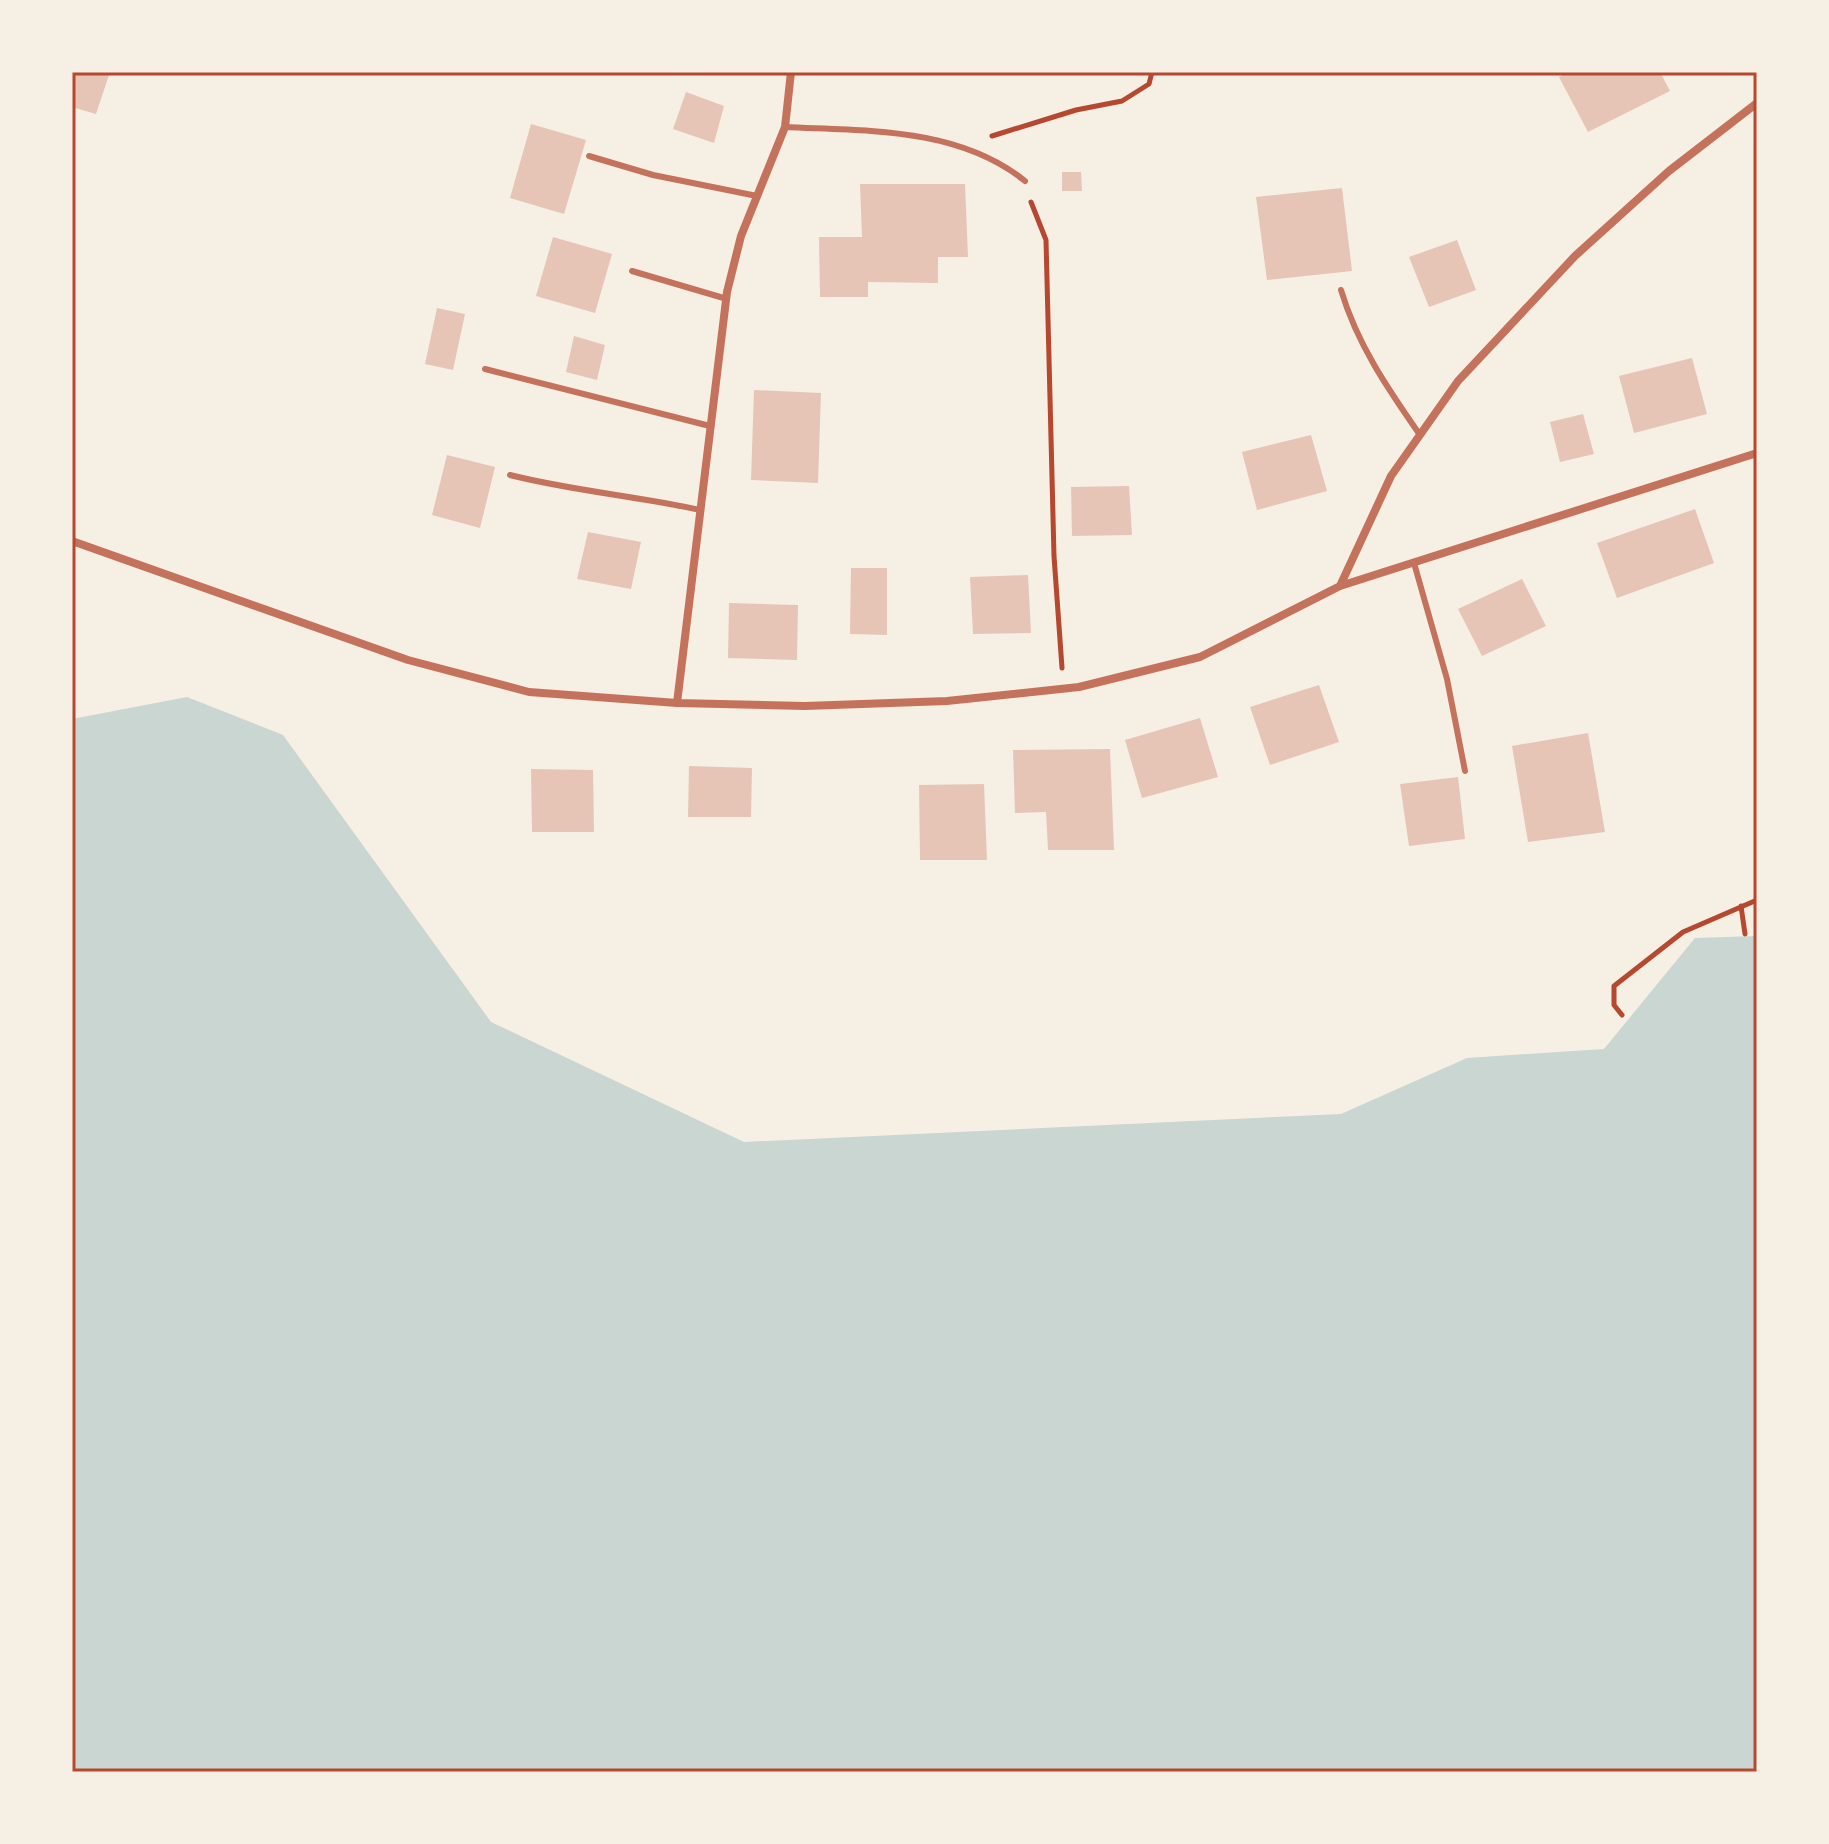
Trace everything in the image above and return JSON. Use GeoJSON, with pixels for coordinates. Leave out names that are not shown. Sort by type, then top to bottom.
{"type":"FeatureCollection","features":[{"type":"Feature","properties":{"kind":"street"},"geometry":{"type":"LineString","coordinates":[[677,703],[727,299],[741,236],[785,127],[791,72]]}},
{"type":"Feature","properties":{"kind":"street"},"geometry":{"type":"LineString","coordinates":[[1340,586],[1391,476],[1458,381],[1575,256],[1669,171],[1757,103]]}},
{"type":"Feature","properties":{"kind":"street"},"geometry":{"type":"LineString","coordinates":[[72,541],[408,660],[529,692],[677,703],[805,706],[947,701],[1064,689],[1200,657],[1340,586],[1757,453]]}},
{"type":"Feature","properties":{"kind":"lane"},"geometry":{"type":"LineString","coordinates":[[785,127],[923,137],[959,144],[1003,164],[1025,181]]}},
{"type":"Feature","properties":{"kind":"lane"},"geometry":{"type":"LineString","coordinates":[[589,156],[653,175],[757,196]]}},
{"type":"Feature","properties":{"kind":"lane"},"geometry":{"type":"LineString","coordinates":[[632,271],[727,299]]}},
{"type":"Feature","properties":{"kind":"lane"},"geometry":{"type":"LineString","coordinates":[[1341,290],[1351,323],[1384,383],[1420,435]]}},
{"type":"Feature","properties":{"kind":"lane"},"geometry":{"type":"LineString","coordinates":[[485,369],[710,426]]}},
{"type":"Feature","properties":{"kind":"lane"},"geometry":{"type":"LineString","coordinates":[[510,475],[572,490],[700,510]]}},
{"type":"Feature","properties":{"kind":"lane"},"geometry":{"type":"LineString","coordinates":[[1414,563],[1447,679],[1465,771]]}},
{"type":"Feature","properties":{"kind":"path"},"geometry":{"type":"LineString","coordinates":[[959,144],[1026,128],[1076,110],[1122,101],[1149,84],[1152,72]]}},
{"type":"Feature","properties":{"kind":"path"},"geometry":{"type":"LineString","coordinates":[[1025,181],[1046,240],[1054,556],[1064,689]]}},
{"type":"Feature","properties":{"kind":"path"},"geometry":{"type":"LineString","coordinates":[[1622,1015],[1614,1005],[1614,986],[1683,932],[1757,900]]}},
{"type":"Feature","properties":{"kind":"path"},"geometry":{"type":"LineString","coordinates":[[1741,906],[1745,934]]}},
{"type":"Feature","properties":{"kind":"shaded area"},"geometry":{"type":"Polygon","coordinates":[[[187,697],[283,735],[491,1022],[744,1142],[1341,1114],[1467,1058],[1604,1049],[1695,938],[1757,936],[1757,1772],[72,1772],[72,719],[187,697]]]}},
{"type":"Feature","properties":{"kind":"building"},"geometry":{"type":"Polygon","coordinates":[[[72,72],[110,72],[96,114],[72,107],[72,72]]]}},
{"type":"Feature","properties":{"kind":"building"},"geometry":{"type":"Polygon","coordinates":[[[1568,72],[1660,72],[1670,91],[1588,132],[1559,77],[1568,72]]]}},
{"type":"Feature","properties":{"kind":"building"},"geometry":{"type":"Polygon","coordinates":[[[686,92],[724,106],[714,143],[673,129],[686,92]]]}},
{"type":"Feature","properties":{"kind":"building"},"geometry":{"type":"Polygon","coordinates":[[[531,124],[586,140],[564,214],[510,198],[531,124]]]}},
{"type":"Feature","properties":{"kind":"building"},"geometry":{"type":"Polygon","coordinates":[[[1062,172],[1081,172],[1082,191],[1062,191],[1062,172]]]}},
{"type":"Feature","properties":{"kind":"building"},"geometry":{"type":"Polygon","coordinates":[[[860,184],[965,184],[968,257],[938,257],[938,283],[868,282],[868,297],[820,297],[819,237],[862,237],[860,184]]]}},
{"type":"Feature","properties":{"kind":"building"},"geometry":{"type":"Polygon","coordinates":[[[1342,188],[1352,271],[1267,280],[1256,197],[1342,188]]]}},
{"type":"Feature","properties":{"kind":"building"},"geometry":{"type":"Polygon","coordinates":[[[553,237],[612,254],[595,313],[536,296],[553,237]]]}},
{"type":"Feature","properties":{"kind":"building"},"geometry":{"type":"Polygon","coordinates":[[[1457,240],[1476,290],[1429,307],[1409,257],[1457,240]]]}},
{"type":"Feature","properties":{"kind":"building"},"geometry":{"type":"Polygon","coordinates":[[[437,308],[465,314],[453,370],[425,364],[437,308]]]}},
{"type":"Feature","properties":{"kind":"building"},"geometry":{"type":"Polygon","coordinates":[[[574,336],[605,345],[597,380],[566,372],[574,336]]]}},
{"type":"Feature","properties":{"kind":"building"},"geometry":{"type":"Polygon","coordinates":[[[1692,358],[1707,414],[1634,433],[1619,376],[1692,358]]]}},
{"type":"Feature","properties":{"kind":"building"},"geometry":{"type":"Polygon","coordinates":[[[754,390],[821,393],[818,483],[751,480],[754,390]]]}},
{"type":"Feature","properties":{"kind":"building"},"geometry":{"type":"Polygon","coordinates":[[[1583,414],[1594,454],[1560,462],[1550,422],[1583,414]]]}},
{"type":"Feature","properties":{"kind":"building"},"geometry":{"type":"Polygon","coordinates":[[[1311,435],[1327,491],[1257,510],[1242,452],[1311,435]]]}},
{"type":"Feature","properties":{"kind":"building"},"geometry":{"type":"Polygon","coordinates":[[[447,455],[495,467],[480,528],[432,515],[447,455]]]}},
{"type":"Feature","properties":{"kind":"building"},"geometry":{"type":"Polygon","coordinates":[[[1129,486],[1132,535],[1072,536],[1071,487],[1129,486]]]}},
{"type":"Feature","properties":{"kind":"building"},"geometry":{"type":"Polygon","coordinates":[[[1695,509],[1714,563],[1617,598],[1597,543],[1695,509]]]}},
{"type":"Feature","properties":{"kind":"building"},"geometry":{"type":"Polygon","coordinates":[[[588,532],[641,542],[631,589],[577,579],[588,532]]]}},
{"type":"Feature","properties":{"kind":"building"},"geometry":{"type":"Polygon","coordinates":[[[851,568],[887,568],[887,635],[850,634],[851,568]]]}},
{"type":"Feature","properties":{"kind":"building"},"geometry":{"type":"Polygon","coordinates":[[[1028,575],[1031,633],[973,634],[970,577],[1028,575]]]}},
{"type":"Feature","properties":{"kind":"building"},"geometry":{"type":"Polygon","coordinates":[[[1522,579],[1546,626],[1482,656],[1458,609],[1522,579]]]}},
{"type":"Feature","properties":{"kind":"building"},"geometry":{"type":"Polygon","coordinates":[[[729,603],[798,605],[797,660],[728,658],[729,603]]]}},
{"type":"Feature","properties":{"kind":"building"},"geometry":{"type":"Polygon","coordinates":[[[1319,685],[1339,742],[1270,765],[1250,707],[1319,685]]]}},
{"type":"Feature","properties":{"kind":"building"},"geometry":{"type":"Polygon","coordinates":[[[1200,718],[1218,777],[1142,798],[1125,740],[1200,718]]]}},
{"type":"Feature","properties":{"kind":"building"},"geometry":{"type":"Polygon","coordinates":[[[1588,733],[1605,832],[1528,842],[1512,746],[1588,733]]]}},
{"type":"Feature","properties":{"kind":"building"},"geometry":{"type":"Polygon","coordinates":[[[1110,749],[1114,850],[1048,850],[1046,812],[1015,813],[1013,750],[1110,749]]]}},
{"type":"Feature","properties":{"kind":"building"},"geometry":{"type":"Polygon","coordinates":[[[689,766],[752,768],[751,817],[688,817],[689,766]]]}},
{"type":"Feature","properties":{"kind":"building"},"geometry":{"type":"Polygon","coordinates":[[[531,769],[593,770],[594,832],[532,832],[531,769]]]}},
{"type":"Feature","properties":{"kind":"building"},"geometry":{"type":"Polygon","coordinates":[[[1458,777],[1465,839],[1409,846],[1400,784],[1458,777]]]}},
{"type":"Feature","properties":{"kind":"building"},"geometry":{"type":"Polygon","coordinates":[[[984,784],[987,860],[920,860],[919,785],[984,784]]]}}]}
